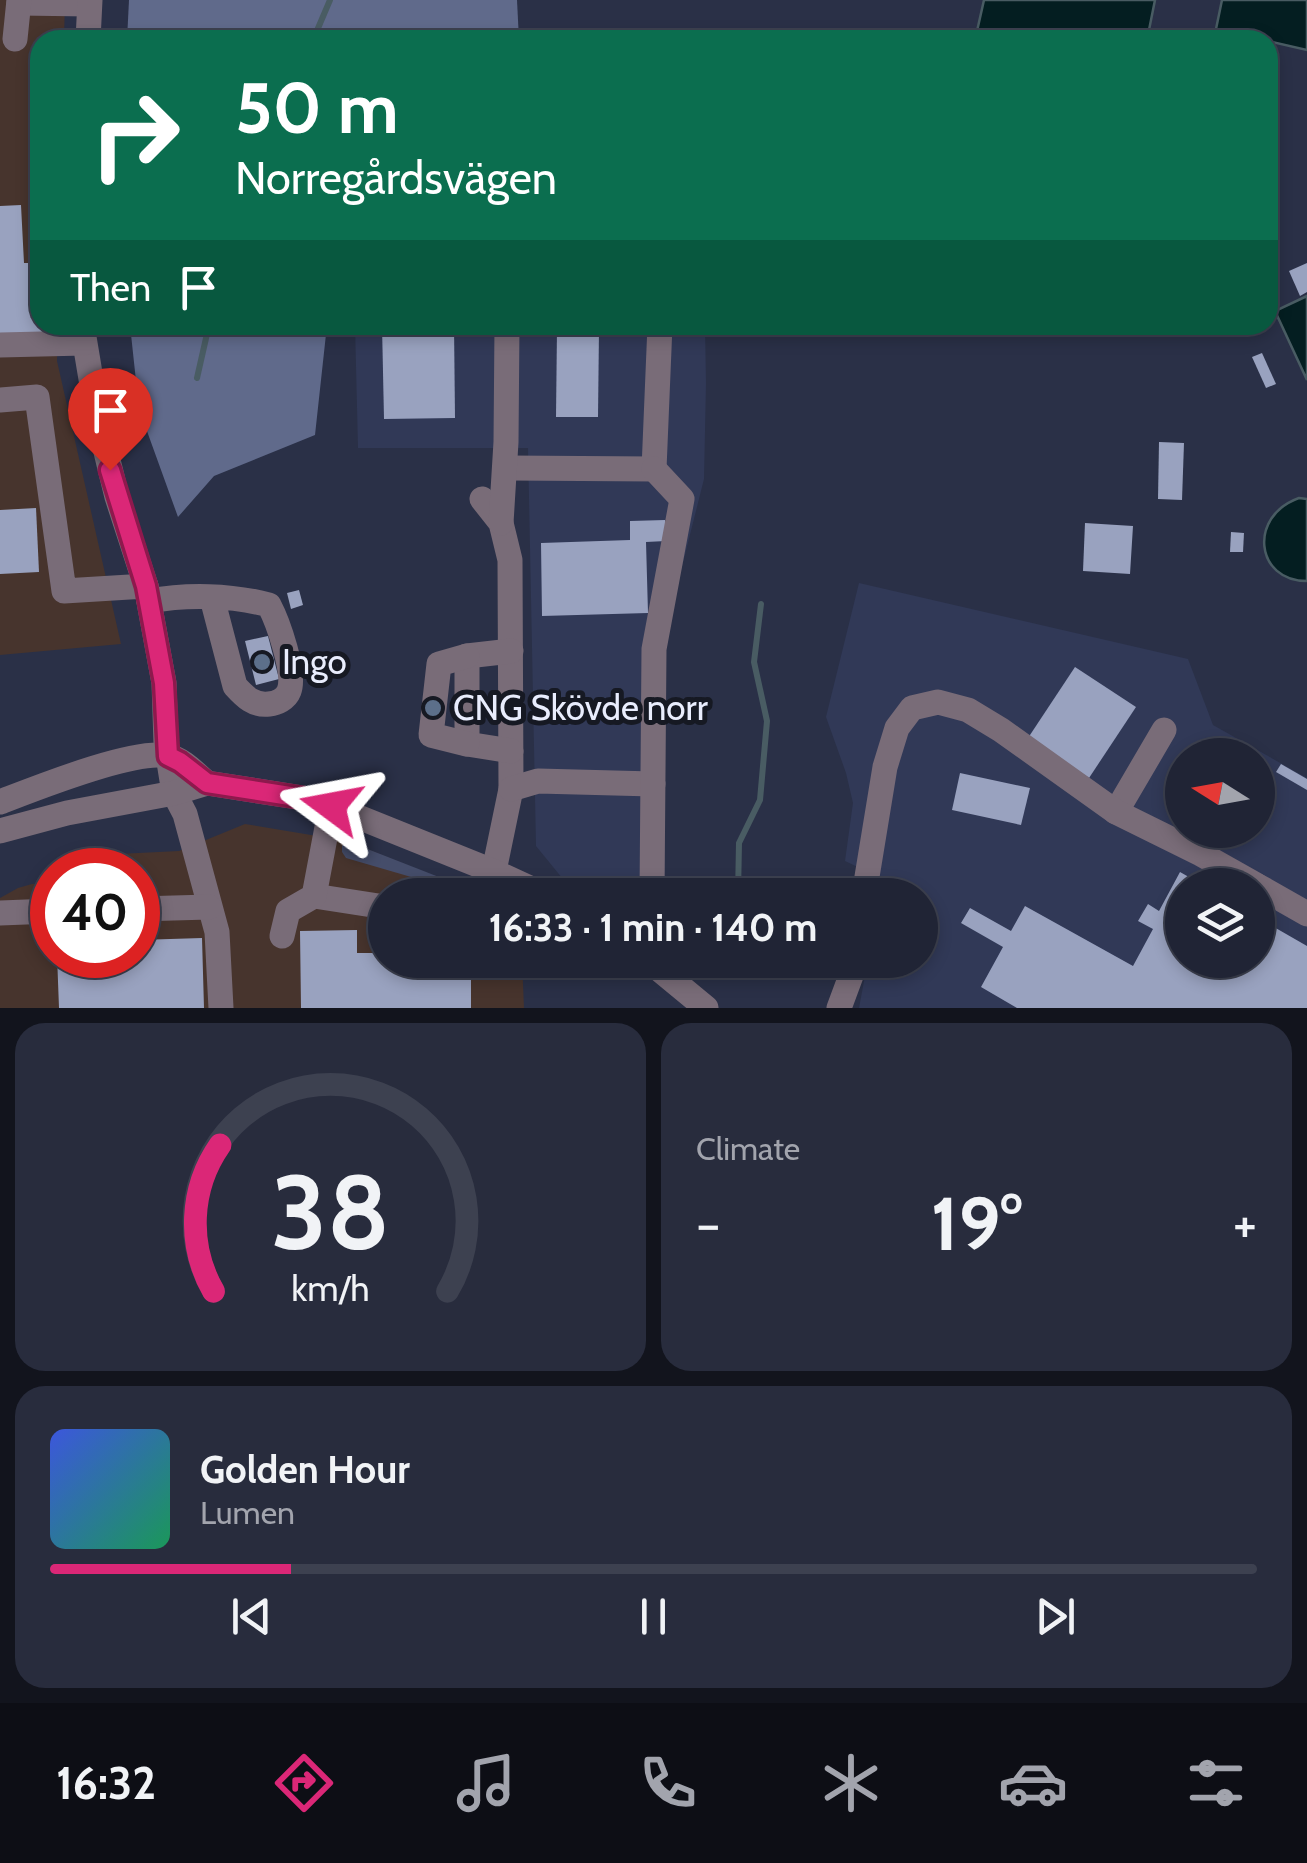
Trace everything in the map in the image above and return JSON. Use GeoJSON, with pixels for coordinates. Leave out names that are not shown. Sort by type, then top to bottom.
{"type":"FeatureCollection","features":[{"type":"Feature","properties":{"kind":"street"},"geometry":{"type":"LineString","coordinates":[[15,39],[19,1],[90,2],[89,30]]}},
{"type":"Feature","properties":{"kind":"street"},"geometry":{"type":"LineString","coordinates":[[0,344],[75,335]]}},
{"type":"Feature","properties":{"kind":"street"},"geometry":{"type":"LineString","coordinates":[[83,335],[96,416],[148,594],[164,683],[174,793],[186,814],[217,932],[221,1008]]}},
{"type":"Feature","properties":{"kind":"street"},"geometry":{"type":"LineString","coordinates":[[493,878],[512,788],[510,560],[500,522],[505,468],[507,335]]}},
{"type":"Feature","properties":{"kind":"street"},"geometry":{"type":"LineString","coordinates":[[652,878],[654,649],[682,499],[654,469],[660,335]]}},
{"type":"Feature","properties":{"kind":"street"},"geometry":{"type":"LineString","coordinates":[[0,400],[37,397],[64,591],[212,598]]}},
{"type":"Feature","properties":{"kind":"street"},"geometry":{"type":"LineString","coordinates":[[505,468],[654,469]]}},
{"type":"Feature","properties":{"kind":"street"},"geometry":{"type":"LineString","coordinates":[[482,499],[500,522]]}},
{"type":"Feature","properties":{"kind":"street"},"geometry":{"type":"LineString","coordinates":[[511,651],[438,664],[430,735],[512,751]]}},
{"type":"Feature","properties":{"kind":"street"},"geometry":{"type":"LineString","coordinates":[[466,656],[467,744]]}},
{"type":"Feature","properties":{"kind":"street"},"geometry":{"type":"LineString","coordinates":[[867,878],[884,766],[898,728],[912,708],[938,702],[968,710],[1116,812],[1225,868]]}},
{"type":"Feature","properties":{"kind":"street"},"geometry":{"type":"LineString","coordinates":[[1116,812],[1164,730]]}},
{"type":"Feature","properties":{"kind":"street"},"geometry":{"type":"LineString","coordinates":[[0,802],[144,756],[168,756],[207,783]]}},
{"type":"Feature","properties":{"kind":"street"},"geometry":{"type":"LineString","coordinates":[[512,788],[538,781],[652,784]]}},
{"type":"Feature","properties":{"kind":"street"},"geometry":{"type":"LineString","coordinates":[[0,832],[67,813],[207,783],[331,806],[482,878]]}},
{"type":"Feature","properties":{"kind":"street"},"geometry":{"type":"LineString","coordinates":[[314,896],[331,806]]}},
{"type":"Feature","properties":{"kind":"street"},"geometry":{"type":"LineString","coordinates":[[282,936],[288,911],[314,896],[368,904]]}},
{"type":"Feature","properties":{"kind":"street"},"geometry":{"type":"LineString","coordinates":[[1275,896],[1307,914]]}},
{"type":"Feature","properties":{"kind":"street"},"geometry":{"type":"LineString","coordinates":[[160,908],[209,907]]}},
{"type":"Feature","properties":{"kind":"street"},"geometry":{"type":"LineString","coordinates":[[0,913],[30,912]]}},
{"type":"Feature","properties":{"kind":"street"},"geometry":{"type":"LineString","coordinates":[[670,978],[706,1008]]}},
{"type":"Feature","properties":{"kind":"street"},"geometry":{"type":"LineString","coordinates":[[839,1008],[850,978]]}},
{"type":"Feature","properties":{"kind":"shaded area"},"geometry":{"type":"Polygon","coordinates":[[[0,0],[65,0],[64,30],[30,30],[30,335],[58,335],[57,361],[121,644],[0,655],[0,0]]]}},
{"type":"Feature","properties":{"kind":"shaded area"},"geometry":{"type":"Polygon","coordinates":[[[129,0],[517,0],[518,30],[128,30],[129,0]]]}},
{"type":"Feature","properties":{"kind":"shaded area"},"geometry":{"type":"Polygon","coordinates":[[[984,0],[1155,0],[1149,30],[977,30],[984,0]]]}},
{"type":"Feature","properties":{"kind":"shaded area"},"geometry":{"type":"Polygon","coordinates":[[[1222,0],[1307,0],[1307,50],[1278,43],[1278,30],[1216,29],[1222,0]]]}},
{"type":"Feature","properties":{"kind":"shaded area"},"geometry":{"type":"Polygon","coordinates":[[[1307,296],[1307,380],[1278,317],[1278,310],[1307,296]]]}},
{"type":"Feature","properties":{"kind":"shaded area"},"geometry":{"type":"Polygon","coordinates":[[[131,335],[326,335],[315,435],[214,476],[178,517],[139,409],[131,335]]]}},
{"type":"Feature","properties":{"kind":"shaded area"},"geometry":{"type":"Polygon","coordinates":[[[355,335],[705,335],[704,479],[661,650],[665,878],[562,878],[536,846],[528,448],[358,448],[355,335]]]}},
{"type":"Feature","properties":{"kind":"shaded area"},"geometry":{"type":"Polygon","coordinates":[[[1299,498],[1307,499],[1307,581],[1277,571],[1264,546],[1271,519],[1299,498]]]}},
{"type":"Feature","properties":{"kind":"shaded area"},"geometry":{"type":"Polygon","coordinates":[[[859,583],[1188,659],[1213,725],[1236,738],[1165,738],[1165,848],[1275,848],[1275,760],[1307,778],[1307,1008],[859,1008],[865,978],[938,978],[938,878],[881,878],[845,861],[853,803],[826,717],[859,583]]]}},
{"type":"Feature","properties":{"kind":"shaded area"},"geometry":{"type":"Polygon","coordinates":[[[245,824],[347,841],[439,878],[368,878],[368,978],[523,978],[524,1008],[0,1008],[0,898],[30,885],[30,978],[160,978],[160,852],[179,851],[245,824]]]}},
{"type":"Feature","properties":{"kind":"shaded area"},"geometry":{"type":"Polygon","coordinates":[[[347,841],[441,878],[415,878],[346,858],[342,846],[347,841]]]}},
{"type":"Feature","properties":{"kind":"building"},"geometry":{"type":"Polygon","coordinates":[[[21,205],[24,263],[30,263],[30,333],[0,334],[0,206],[21,205]]]}},
{"type":"Feature","properties":{"kind":"building"},"geometry":{"type":"Polygon","coordinates":[[[1307,263],[1307,292],[1300,296],[1289,271],[1307,263]]]}},
{"type":"Feature","properties":{"kind":"building"},"geometry":{"type":"Polygon","coordinates":[[[382,335],[454,335],[455,418],[384,419],[382,335]]]}},
{"type":"Feature","properties":{"kind":"building"},"geometry":{"type":"Polygon","coordinates":[[[557,335],[599,335],[598,417],[556,417],[557,335]]]}},
{"type":"Feature","properties":{"kind":"building"},"geometry":{"type":"Polygon","coordinates":[[[1262,353],[1276,384],[1266,388],[1252,357],[1262,353]]]}},
{"type":"Feature","properties":{"kind":"building"},"geometry":{"type":"Polygon","coordinates":[[[1159,442],[1184,443],[1182,500],[1158,499],[1159,442]]]}},
{"type":"Feature","properties":{"kind":"building"},"geometry":{"type":"Polygon","coordinates":[[[36,508],[39,572],[0,574],[0,510],[36,508]]]}},
{"type":"Feature","properties":{"kind":"building"},"geometry":{"type":"Polygon","coordinates":[[[665,520],[666,541],[646,542],[648,613],[542,616],[541,543],[630,540],[630,521],[665,520]]]}},
{"type":"Feature","properties":{"kind":"building"},"geometry":{"type":"Polygon","coordinates":[[[1085,523],[1133,526],[1130,574],[1083,571],[1085,523]]]}},
{"type":"Feature","properties":{"kind":"building"},"geometry":{"type":"Polygon","coordinates":[[[1231,532],[1244,533],[1243,552],[1230,552],[1231,532]]]}},
{"type":"Feature","properties":{"kind":"building"},"geometry":{"type":"Polygon","coordinates":[[[299,590],[303,605],[291,609],[287,593],[299,590]]]}},
{"type":"Feature","properties":{"kind":"building"},"geometry":{"type":"Polygon","coordinates":[[[268,636],[279,679],[256,685],[245,641],[268,636]]]}},
{"type":"Feature","properties":{"kind":"building"},"geometry":{"type":"Polygon","coordinates":[[[1075,667],[1136,707],[1089,778],[1028,738],[1075,667]]]}},
{"type":"Feature","properties":{"kind":"building"},"geometry":{"type":"Polygon","coordinates":[[[1281,764],[1307,779],[1307,790],[1276,772],[1281,764]]]}},
{"type":"Feature","properties":{"kind":"building"},"geometry":{"type":"Polygon","coordinates":[[[960,773],[1030,788],[1021,825],[952,810],[960,773]]]}},
{"type":"Feature","properties":{"kind":"building"},"geometry":{"type":"Polygon","coordinates":[[[1165,900],[1165,978],[1275,978],[1275,928],[1307,946],[1307,1008],[1017,1008],[981,987],[1003,947],[961,923],[970,908],[1011,931],[1025,906],[1133,966],[1153,929],[1138,921],[1148,904],[1159,911],[1165,900]]]}},
{"type":"Feature","properties":{"kind":"building"},"geometry":{"type":"Polygon","coordinates":[[[357,930],[357,953],[368,953],[368,978],[471,978],[471,1008],[301,1008],[300,931],[357,930]]]}},
{"type":"Feature","properties":{"kind":"building"},"geometry":{"type":"Polygon","coordinates":[[[202,938],[204,1008],[59,1008],[58,978],[160,978],[160,939],[202,938]]]}},
{"type":"Feature","properties":{"kind":"waterway"},"geometry":{"type":"LineString","coordinates":[[317,30],[330,0]]}},
{"type":"Feature","properties":{"kind":"waterway"},"geometry":{"type":"LineString","coordinates":[[197,378],[207,335]]}},
{"type":"Feature","properties":{"kind":"waterway"},"geometry":{"type":"LineString","coordinates":[[738,878],[739,843],[760,800],[767,721],[754,662],[761,604]]}},
{"type":"Feature","properties":{"kind":"place","name":"Ingo"},"geometry":{"type":"Point","coordinates":[262,662]}},
{"type":"Feature","properties":{"kind":"place","name":"CNG Skövde norr"},"geometry":{"type":"Point","coordinates":[433,708]}},
{"type":"Feature","properties":{"kind":"route"},"geometry":{"type":"LineString","coordinates":[[110,470],[146,586],[164,683],[168,756],[207,783],[331,806]]}}]}
